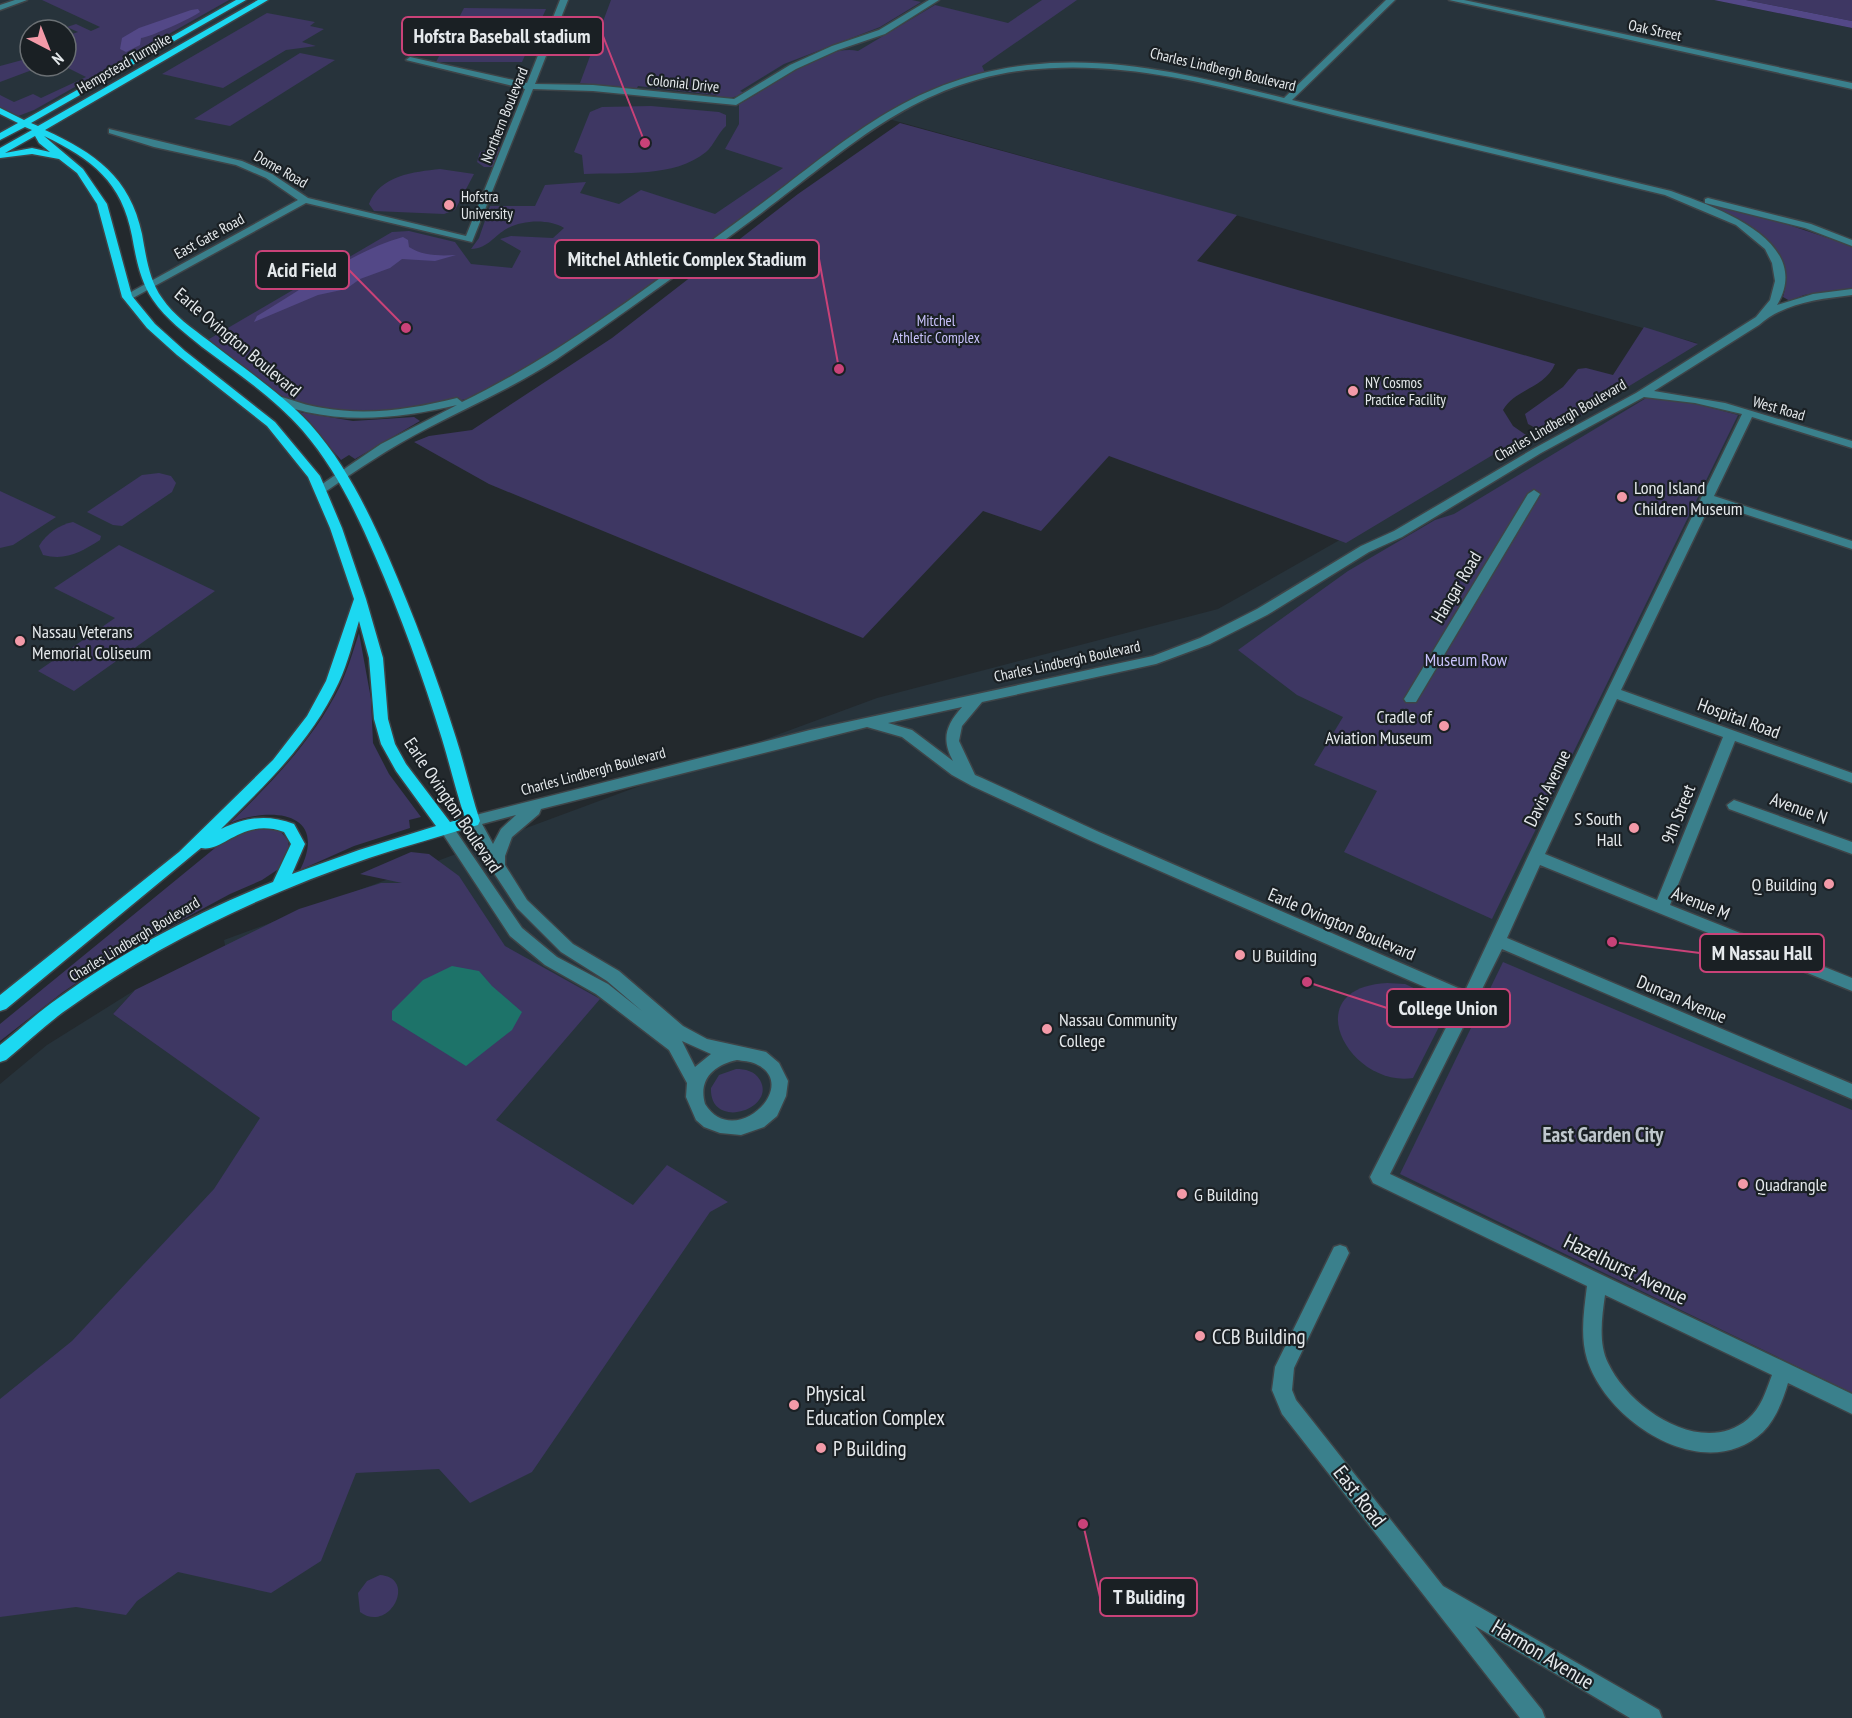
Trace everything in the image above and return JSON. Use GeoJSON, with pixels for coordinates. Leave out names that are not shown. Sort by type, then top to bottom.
{"type":"FeatureCollection","features":[{"type":"Feature","properties":{"kind":"main road","name":"Hempstead Turnpike"},"geometry":{"type":"LineString","coordinates":[[0,137],[242,0]]}},
{"type":"Feature","properties":{"kind":"main road","name":"Hempstead Turnpike"},"geometry":{"type":"LineString","coordinates":[[0,152],[264,0]]}},
{"type":"Feature","properties":{"kind":"main road"},"geometry":{"type":"LineString","coordinates":[[0,111],[37,131]]}},
{"type":"Feature","properties":{"kind":"main road","name":"Earle Ovington Boulevard"},"geometry":{"type":"LineString","coordinates":[[37,131],[42,141],[80,171],[102,204],[127,297],[152,326],[181,353],[271,424],[307,467],[321,489],[360,599],[376,658],[381,719],[388,744],[400,767],[446,828]]}},
{"type":"Feature","properties":{"kind":"main road","name":"Earle Ovington Boulevard"},"geometry":{"type":"LineString","coordinates":[[37,131],[70,145],[94,160],[114,178],[132,213],[148,286],[169,314],[278,399],[317,440],[342,474],[393,582],[446,728],[473,821]]}},
{"type":"Feature","properties":{"kind":"main road"},"geometry":{"type":"LineString","coordinates":[[0,157],[32,151],[63,157]]}},
{"type":"Feature","properties":{"kind":"main road","name":"Charles Lindbergh Boulevard"},"geometry":{"type":"LineString","coordinates":[[0,1004],[184,856],[271,772],[312,719],[340,663],[360,599]]}},
{"type":"Feature","properties":{"kind":"main road"},"geometry":{"type":"LineString","coordinates":[[184,856],[246,823],[264,820],[279,823],[289,828],[298,844],[280,883]]}},
{"type":"Feature","properties":{"kind":"main road","name":"Charles Lindbergh Boulevard"},"geometry":{"type":"LineString","coordinates":[[0,1055],[62,1004],[122,964],[231,904],[343,859],[473,821]]}},
{"type":"Feature","properties":{"kind":"street"},"geometry":{"type":"LineString","coordinates":[[0,8],[23,0]]}},
{"type":"Feature","properties":{"kind":"street","name":"Northern Boulevard"},"geometry":{"type":"LineString","coordinates":[[470,240],[564,0]]}},
{"type":"Feature","properties":{"kind":"street"},"geometry":{"type":"LineString","coordinates":[[1286,101],[1391,0]]}},
{"type":"Feature","properties":{"kind":"street","name":"Oak Street"},"geometry":{"type":"LineString","coordinates":[[1453,0],[1852,79]]}},
{"type":"Feature","properties":{"kind":"street","name":"Oak Street"},"geometry":{"type":"LineString","coordinates":[[1485,0],[1550,18]]}},
{"type":"Feature","properties":{"kind":"street","name":"Colonial Drive"},"geometry":{"type":"LineString","coordinates":[[410,60],[530,87],[592,88],[736,102],[800,63],[892,28],[930,1]]}},
{"type":"Feature","properties":{"kind":"street","name":"Oak Street"},"geometry":{"type":"LineString","coordinates":[[1702,50],[1852,86]]}},
{"type":"Feature","properties":{"kind":"street","name":"Charles Lindbergh Boulevard"},"geometry":{"type":"LineString","coordinates":[[473,821],[684,765],[979,698],[1126,668],[1204,641],[1262,612],[1365,549],[1398,534],[1537,451],[1678,372],[1770,311],[1780,286],[1780,273],[1776,259],[1766,245],[1746,227],[1668,193],[1165,72],[1114,66],[1037,68],[993,74],[944,86],[892,112],[630,304],[527,374],[495,391]]}},
{"type":"Feature","properties":{"kind":"street","name":"Dome Road"},"geometry":{"type":"LineString","coordinates":[[112,131],[157,145],[209,154],[239,163],[269,176],[305,200],[470,240]]}},
{"type":"Feature","properties":{"kind":"street"},"geometry":{"type":"LineString","coordinates":[[1668,193],[1771,216],[1852,243]]}},
{"type":"Feature","properties":{"kind":"street","name":"East Gate Road"},"geometry":{"type":"LineString","coordinates":[[127,297],[305,200]]}},
{"type":"Feature","properties":{"kind":"street"},"geometry":{"type":"LineString","coordinates":[[1770,311],[1813,297],[1852,292]]}},
{"type":"Feature","properties":{"kind":"street"},"geometry":{"type":"LineString","coordinates":[[1678,372],[1684,389],[1699,401]]}},
{"type":"Feature","properties":{"kind":"street"},"geometry":{"type":"LineString","coordinates":[[278,399],[322,413],[385,415],[422,411],[495,391]]}},
{"type":"Feature","properties":{"kind":"street"},"geometry":{"type":"LineString","coordinates":[[321,489],[402,437],[495,391]]}},
{"type":"Feature","properties":{"kind":"street","name":"West Road"},"geometry":{"type":"LineString","coordinates":[[1642,394],[1666,394],[1699,401],[1852,445]]}},
{"type":"Feature","properties":{"kind":"street","name":"Davis Avenue"},"geometry":{"type":"LineString","coordinates":[[1379,1177],[1498,941],[1613,692],[1747,415]]}},
{"type":"Feature","properties":{"kind":"street","name":"Hangar Road"},"geometry":{"type":"LineString","coordinates":[[1411,699],[1534,494]]}},
{"type":"Feature","properties":{"kind":"street"},"geometry":{"type":"LineString","coordinates":[[1707,498],[1852,545]]}},
{"type":"Feature","properties":{"kind":"street","name":"Hospital Road"},"geometry":{"type":"LineString","coordinates":[[1613,692],[1852,778]]}},
{"type":"Feature","properties":{"kind":"street"},"geometry":{"type":"LineString","coordinates":[[977,782],[951,745],[952,729],[979,698]]}},
{"type":"Feature","properties":{"kind":"street","name":"Earle Ovington Boulevard"},"geometry":{"type":"LineString","coordinates":[[866,723],[912,735],[957,771],[977,782],[1201,884],[1468,999]]}},
{"type":"Feature","properties":{"kind":"street","name":"9th Street"},"geometry":{"type":"LineString","coordinates":[[1661,908],[1731,734]]}},
{"type":"Feature","properties":{"kind":"street"},"geometry":{"type":"LineString","coordinates":[[496,866],[498,844],[506,831],[543,804]]}},
{"type":"Feature","properties":{"kind":"street","name":"Avenue N"},"geometry":{"type":"LineString","coordinates":[[1734,805],[1852,848]]}},
{"type":"Feature","properties":{"kind":"street","name":"Earle Ovington Boulevard"},"geometry":{"type":"LineString","coordinates":[[473,821],[496,866],[522,904],[567,948],[613,976],[677,1031],[703,1045],[737,1053]]}},
{"type":"Feature","properties":{"kind":"street","name":"Earle Ovington Boulevard"},"geometry":{"type":"LineString","coordinates":[[446,828],[516,932],[550,961],[602,989],[675,1046],[686,1062],[695,1082]]}},
{"type":"Feature","properties":{"kind":"street","name":"Avenue M"},"geometry":{"type":"LineString","coordinates":[[1536,857],[1852,985]]}},
{"type":"Feature","properties":{"kind":"street","name":"Duncan Avenue"},"geometry":{"type":"LineString","coordinates":[[1498,941],[1852,1092]]}},
{"type":"Feature","properties":{"kind":"street"},"geometry":{"type":"LineString","coordinates":[[737,1053],[754,1055],[765,1060],[779,1077],[779,1098],[764,1118],[750,1125],[720,1126],[707,1120],[698,1111],[694,1101],[695,1082],[701,1071],[711,1062],[737,1053]]}},
{"type":"Feature","properties":{"kind":"street","name":"Hazelhurst Avenue"},"geometry":{"type":"LineString","coordinates":[[1379,1177],[1852,1404]]}},
{"type":"Feature","properties":{"kind":"street","name":"East Road"},"geometry":{"type":"LineString","coordinates":[[1340,1253],[1285,1367],[1282,1390],[1289,1407],[1534,1718]]}},
{"type":"Feature","properties":{"kind":"street"},"geometry":{"type":"LineString","coordinates":[[1597,1280],[1592,1338],[1600,1369],[1624,1403],[1660,1430],[1687,1440],[1705,1443],[1730,1440],[1744,1435],[1755,1427],[1770,1408],[1783,1370]]}},
{"type":"Feature","properties":{"kind":"street","name":"Harmon Avenue"},"geometry":{"type":"LineString","coordinates":[[1435,1591],[1651,1718]]}},
{"type":"Feature","properties":{"kind":"shaded area","name":"Nassau Community College"},"geometry":{"type":"Polygon","coordinates":[[[0,0],[1714,0],[1852,28],[1852,244],[1761,214],[1674,194],[1744,225],[1769,247],[1781,269],[1772,308],[1852,291],[1852,1718],[0,1718],[0,1084],[47,1045],[135,990],[113,1014],[260,1117],[224,940],[877,698],[1218,609],[1525,435],[1550,434],[1697,343],[885,118],[495,391],[444,405],[298,407],[169,314],[150,281],[128,198],[115,176],[94,159],[23,124],[0,137],[0,0]]]}},
{"type":"Feature","properties":{"kind":"shaded area"},"geometry":{"type":"Polygon","coordinates":[[[1714,0],[1746,0],[1852,21],[1852,28],[1714,0]]]}},
{"type":"Feature","properties":{"kind":"shaded area"},"geometry":{"type":"Polygon","coordinates":[[[198,9],[200,12],[171,27],[141,38],[140,45],[126,52],[120,49],[122,38],[139,28],[198,9]]]}},
{"type":"Feature","properties":{"kind":"shaded area"},"geometry":{"type":"Polygon","coordinates":[[[37,153],[61,158],[76,171],[98,202],[121,288],[154,331],[262,416],[316,484],[357,600],[336,669],[288,750],[180,856],[0,1002],[0,158],[15,154],[37,153]]]}},
{"type":"Feature","properties":{"kind":"shaded area"},"geometry":{"type":"Polygon","coordinates":[[[403,237],[408,240],[409,247],[420,252],[456,255],[435,261],[402,259],[390,268],[360,279],[346,289],[318,295],[254,322],[257,316],[346,261],[403,237]]]}},
{"type":"Feature","properties":{"kind":"shaded area"},"geometry":{"type":"Polygon","coordinates":[[[452,966],[479,971],[492,986],[522,1012],[512,1030],[466,1066],[392,1020],[392,1011],[423,980],[452,966]]]}},
{"type":"Feature","properties":{"kind":"green space"},"geometry":{"type":"Polygon","coordinates":[[[42,0],[229,0],[34,110],[13,118],[0,111],[0,95],[14,102],[33,94],[41,98],[86,77],[78,73],[78,25],[91,31],[100,27],[42,0]]]}},
{"type":"Feature","properties":{"kind":"green space"},"geometry":{"type":"Polygon","coordinates":[[[611,0],[912,0],[921,2],[880,27],[784,64],[740,91],[745,93],[726,98],[638,86],[636,90],[580,83],[611,0]]]}},
{"type":"Feature","properties":{"kind":"green space"},"geometry":{"type":"Polygon","coordinates":[[[1042,0],[1077,0],[982,66],[986,75],[914,99],[630,304],[495,391],[421,411],[335,415],[278,399],[204,342],[392,232],[409,231],[455,242],[471,264],[512,268],[521,251],[500,239],[511,236],[553,238],[564,228],[544,222],[521,223],[503,231],[487,244],[471,249],[479,238],[490,206],[535,206],[545,185],[586,182],[580,193],[619,204],[641,190],[715,214],[783,168],[725,149],[739,124],[739,104],[813,60],[844,50],[858,51],[935,5],[1008,23],[1042,0]]]}},
{"type":"Feature","properties":{"kind":"green space"},"geometry":{"type":"Polygon","coordinates":[[[1746,0],[1852,0],[1852,21],[1746,0]]]}},
{"type":"Feature","properties":{"kind":"green space"},"geometry":{"type":"Polygon","coordinates":[[[464,8],[546,9],[522,62],[436,62],[464,8]]]}},
{"type":"Feature","properties":{"kind":"green space"},"geometry":{"type":"Polygon","coordinates":[[[267,13],[315,22],[310,26],[324,29],[302,42],[316,46],[286,50],[223,88],[162,74],[267,13]]]}},
{"type":"Feature","properties":{"kind":"green space"},"geometry":{"type":"Polygon","coordinates":[[[300,53],[335,60],[230,126],[194,119],[300,53]]]}},
{"type":"Feature","properties":{"kind":"green space"},"geometry":{"type":"Polygon","coordinates":[[[18,61],[18,75],[0,82],[0,66],[18,61]]]}},
{"type":"Feature","properties":{"kind":"green space"},"geometry":{"type":"Polygon","coordinates":[[[651,106],[719,112],[726,115],[726,126],[706,152],[679,166],[648,172],[584,174],[582,155],[574,152],[590,112],[602,107],[651,106]]]}},
{"type":"Feature","properties":{"kind":"green space","name":"Mitchel Athletic Complex"},"geometry":{"type":"Polygon","coordinates":[[[900,123],[1237,215],[1197,261],[1555,364],[1544,378],[1515,397],[1503,410],[1513,426],[1526,435],[1346,543],[1109,456],[1041,531],[983,511],[863,638],[489,484],[414,442],[429,436],[472,430],[612,338],[798,194],[900,123]]]}},
{"type":"Feature","properties":{"kind":"green space"},"geometry":{"type":"Polygon","coordinates":[[[497,146],[501,149],[493,167],[484,167],[477,162],[480,152],[497,146]]]}},
{"type":"Feature","properties":{"kind":"green space"},"geometry":{"type":"Polygon","coordinates":[[[440,169],[474,174],[455,210],[444,214],[374,211],[369,204],[374,194],[389,181],[409,174],[440,169]]]}},
{"type":"Feature","properties":{"kind":"green space"},"geometry":{"type":"Polygon","coordinates":[[[1695,200],[1789,225],[1852,246],[1852,288],[1804,295],[1790,301],[1783,297],[1785,278],[1782,261],[1773,247],[1745,224],[1695,200]]]}},
{"type":"Feature","properties":{"kind":"green space"},"geometry":{"type":"Polygon","coordinates":[[[1644,327],[1698,344],[1549,435],[1528,424],[1525,414],[1563,387],[1578,369],[1586,368],[1613,375],[1644,327]]]}},
{"type":"Feature","properties":{"kind":"green space","name":"Museum Row"},"geometry":{"type":"Polygon","coordinates":[[[1648,397],[1674,398],[1738,415],[1492,919],[1344,852],[1377,791],[1314,765],[1343,717],[1297,695],[1238,650],[1348,571],[1435,520],[1454,514],[1648,397]]]}},
{"type":"Feature","properties":{"kind":"green space"},"geometry":{"type":"Polygon","coordinates":[[[299,412],[353,421],[414,417],[420,421],[355,459],[349,455],[341,460],[299,412]]]}},
{"type":"Feature","properties":{"kind":"green space"},"geometry":{"type":"Polygon","coordinates":[[[159,473],[171,476],[176,483],[172,492],[122,526],[113,525],[87,512],[142,475],[159,473]]]}},
{"type":"Feature","properties":{"kind":"green space"},"geometry":{"type":"Polygon","coordinates":[[[0,491],[56,517],[13,545],[0,548],[0,491]]]}},
{"type":"Feature","properties":{"kind":"green space"},"geometry":{"type":"Polygon","coordinates":[[[73,522],[101,536],[100,540],[66,556],[43,555],[39,546],[46,537],[58,527],[73,522]]]}},
{"type":"Feature","properties":{"kind":"green space"},"geometry":{"type":"Polygon","coordinates":[[[119,545],[215,591],[74,691],[38,671],[115,618],[54,588],[119,545]]]}},
{"type":"Feature","properties":{"kind":"green space"},"geometry":{"type":"Polygon","coordinates":[[[359,633],[371,699],[373,743],[389,774],[421,817],[409,820],[410,828],[354,846],[300,870],[307,851],[307,836],[302,825],[292,818],[263,815],[230,823],[276,776],[318,724],[340,686],[359,633]]]}},
{"type":"Feature","properties":{"kind":"green space"},"geometry":{"type":"Polygon","coordinates":[[[264,828],[280,831],[288,840],[290,854],[280,868],[262,880],[230,894],[126,950],[63,992],[0,1041],[0,1024],[226,839],[244,830],[264,828]]]}},
{"type":"Feature","properties":{"kind":"green space"},"geometry":{"type":"Polygon","coordinates":[[[411,852],[429,854],[459,876],[505,946],[600,999],[496,1120],[633,1205],[667,1165],[728,1202],[710,1212],[532,1472],[470,1503],[439,1469],[356,1473],[321,1561],[271,1593],[178,1572],[137,1601],[126,1615],[76,1607],[0,1617],[0,1399],[72,1341],[214,1189],[260,1118],[113,1014],[135,990],[299,909],[381,883],[402,883],[360,874],[411,852]]]}},
{"type":"Feature","properties":{"kind":"green space"},"geometry":{"type":"Polygon","coordinates":[[[1503,962],[1852,1110],[1852,1393],[1400,1174],[1503,962]]]}},
{"type":"Feature","properties":{"kind":"green space"},"geometry":{"type":"Polygon","coordinates":[[[1387,983],[1405,984],[1446,1003],[1447,1011],[1413,1078],[1390,1077],[1369,1068],[1352,1054],[1342,1036],[1338,1018],[1343,1001],[1359,989],[1387,983]]]}},
{"type":"Feature","properties":{"kind":"green space"},"geometry":{"type":"Polygon","coordinates":[[[736,1069],[755,1074],[760,1080],[763,1091],[759,1100],[751,1107],[730,1112],[720,1109],[713,1101],[711,1088],[719,1075],[736,1069]]]}},
{"type":"Feature","properties":{"kind":"green space"},"geometry":{"type":"Polygon","coordinates":[[[380,1575],[391,1578],[397,1585],[398,1594],[389,1611],[381,1616],[371,1617],[360,1612],[358,1593],[367,1581],[380,1575]]]}},
{"type":"Feature","properties":{"kind":"place","name":"Hofstra Baseball stadium"},"geometry":{"type":"Point","coordinates":[645,143]}},
{"type":"Feature","properties":{"kind":"place","name":"Hofstra University"},"geometry":{"type":"Point","coordinates":[449,205]}},
{"type":"Feature","properties":{"kind":"place","name":"Acid Field"},"geometry":{"type":"Point","coordinates":[406,328]}},
{"type":"Feature","properties":{"kind":"place","name":"Mitchel Athletic Complex Stadium"},"geometry":{"type":"Point","coordinates":[839,369]}},
{"type":"Feature","properties":{"kind":"place","name":"NY Cosmos Practice Facility"},"geometry":{"type":"Point","coordinates":[1353,391]}},
{"type":"Feature","properties":{"kind":"place","name":"Long Island Children Museum"},"geometry":{"type":"Point","coordinates":[1622,497]}},
{"type":"Feature","properties":{"kind":"place","name":"Nassau Veterans Memorial Coliseum"},"geometry":{"type":"Point","coordinates":[20,641]}},
{"type":"Feature","properties":{"kind":"place","name":"Cradle of Aviation Museum"},"geometry":{"type":"Point","coordinates":[1444,726]}},
{"type":"Feature","properties":{"kind":"place","name":"S South Hall"},"geometry":{"type":"Point","coordinates":[1634,828]}},
{"type":"Feature","properties":{"kind":"place","name":"Q Building"},"geometry":{"type":"Point","coordinates":[1829,884]}},
{"type":"Feature","properties":{"kind":"place","name":"M Nassau Hall"},"geometry":{"type":"Point","coordinates":[1612,942]}},
{"type":"Feature","properties":{"kind":"place","name":"U Building"},"geometry":{"type":"Point","coordinates":[1240,955]}},
{"type":"Feature","properties":{"kind":"place","name":"College Union"},"geometry":{"type":"Point","coordinates":[1307,982]}},
{"type":"Feature","properties":{"kind":"place","name":"Nassau Community College"},"geometry":{"type":"Point","coordinates":[1047,1029]}},
{"type":"Feature","properties":{"kind":"place","name":"Quadrangle"},"geometry":{"type":"Point","coordinates":[1743,1184]}},
{"type":"Feature","properties":{"kind":"place","name":"G Building"},"geometry":{"type":"Point","coordinates":[1182,1194]}},
{"type":"Feature","properties":{"kind":"place","name":"CCB Building"},"geometry":{"type":"Point","coordinates":[1200,1336]}},
{"type":"Feature","properties":{"kind":"place","name":"Physical Education Complex"},"geometry":{"type":"Point","coordinates":[794,1405]}},
{"type":"Feature","properties":{"kind":"place","name":"P Building"},"geometry":{"type":"Point","coordinates":[821,1448]}},
{"type":"Feature","properties":{"kind":"place","name":"T Buliding"},"geometry":{"type":"Point","coordinates":[1083,1524]}},
{"type":"Feature","properties":{"kind":"district","name":"East Garden City"},"geometry":{"type":"Point","coordinates":[1603,1134]}}]}
